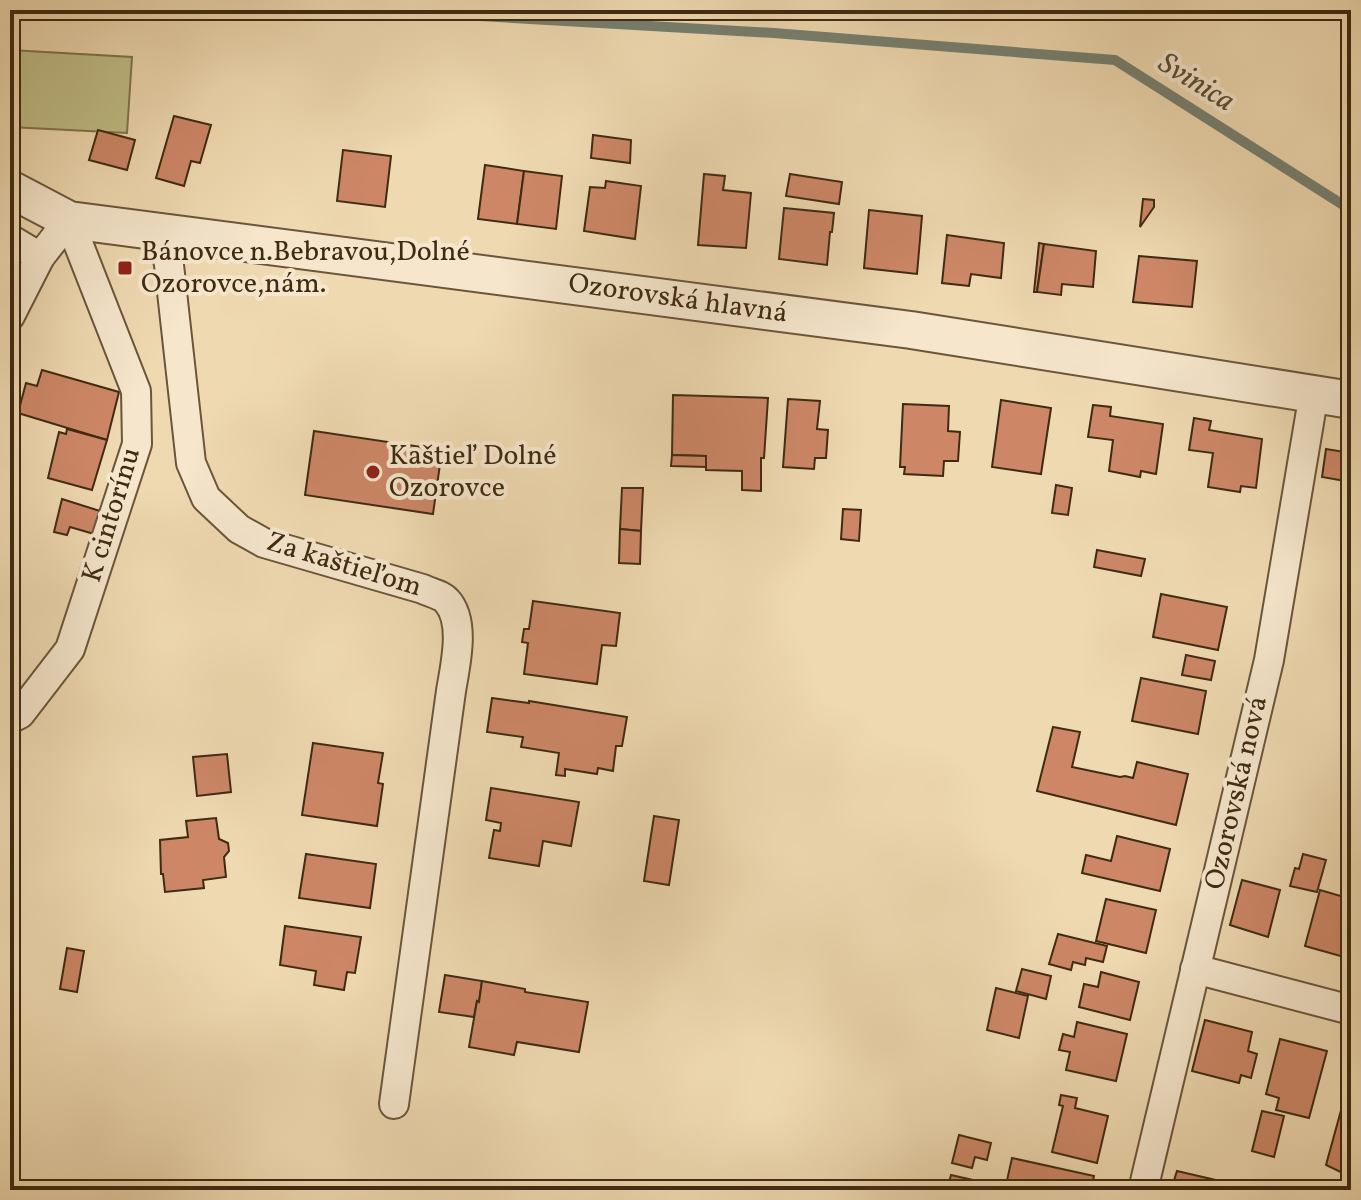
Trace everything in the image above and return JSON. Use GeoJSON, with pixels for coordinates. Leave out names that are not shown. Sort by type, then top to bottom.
{"type":"FeatureCollection","features":[{"type":"Feature","properties":{"kind":"street","name":"Ozorovská hlavná"},"geometry":{"type":"LineString","coordinates":[[10,189],[69,220],[911,330],[1351,400]]}},
{"type":"Feature","properties":{"kind":"street"},"geometry":{"type":"LineString","coordinates":[[10,316],[40,257],[69,220]]}},
{"type":"Feature","properties":{"kind":"street","name":"K cintorínu"},"geometry":{"type":"LineString","coordinates":[[10,719],[20,714],[70,649],[137,444],[136,391],[69,220]]}},
{"type":"Feature","properties":{"kind":"street","name":"Za kaštieľom"},"geometry":{"type":"LineString","coordinates":[[163,232],[191,463],[206,498],[239,529],[264,543],[423,589],[446,599],[457,617],[453,676],[394,1104]]}},
{"type":"Feature","properties":{"kind":"street"},"geometry":{"type":"LineString","coordinates":[[10,239],[40,257]]}},
{"type":"Feature","properties":{"kind":"street","name":"Ozorovská nová"},"geometry":{"type":"LineString","coordinates":[[1143,1190],[1269,660],[1314,393]]}},
{"type":"Feature","properties":{"kind":"street"},"geometry":{"type":"LineString","coordinates":[[1195,969],[1351,1010]]}},
{"type":"Feature","properties":{"kind":"shaded area"},"geometry":{"type":"Polygon","coordinates":[[[10,50],[132,57],[127,133],[10,127],[10,50]]]}},
{"type":"Feature","properties":{"kind":"building"},"geometry":{"type":"Polygon","coordinates":[[[174,116],[211,125],[200,163],[191,161],[184,186],[156,178],[174,116]]]}},
{"type":"Feature","properties":{"kind":"building"},"geometry":{"type":"Polygon","coordinates":[[[98,130],[135,140],[127,170],[89,160],[98,130]]]}},
{"type":"Feature","properties":{"kind":"building"},"geometry":{"type":"Polygon","coordinates":[[[593,135],[631,140],[630,163],[591,158],[593,135]]]}},
{"type":"Feature","properties":{"kind":"building"},"geometry":{"type":"Polygon","coordinates":[[[343,150],[391,156],[385,207],[337,201],[343,150]]]}},
{"type":"Feature","properties":{"kind":"building"},"geometry":{"type":"Polygon","coordinates":[[[485,165],[524,171],[517,224],[478,219],[485,165]]]}},
{"type":"Feature","properties":{"kind":"building"},"geometry":{"type":"Polygon","coordinates":[[[524,171],[562,176],[556,229],[517,224],[524,171]]]}},
{"type":"Feature","properties":{"kind":"building"},"geometry":{"type":"Polygon","coordinates":[[[704,174],[725,176],[723,190],[751,193],[746,248],[698,245],[704,174]]]}},
{"type":"Feature","properties":{"kind":"building"},"geometry":{"type":"Polygon","coordinates":[[[790,174],[842,182],[839,204],[786,196],[790,174]]]}},
{"type":"Feature","properties":{"kind":"building"},"geometry":{"type":"Polygon","coordinates":[[[606,181],[641,186],[635,239],[584,231],[590,187],[605,188],[606,181]]]}},
{"type":"Feature","properties":{"kind":"building"},"geometry":{"type":"Polygon","coordinates":[[[1143,199],[1154,200],[1154,207],[1140,227],[1143,199]]]}},
{"type":"Feature","properties":{"kind":"building"},"geometry":{"type":"Polygon","coordinates":[[[784,208],[834,213],[827,265],[779,259],[784,208]]]}},
{"type":"Feature","properties":{"kind":"building"},"geometry":{"type":"Polygon","coordinates":[[[869,210],[922,216],[917,274],[864,268],[869,210]]]}},
{"type":"Feature","properties":{"kind":"building"},"geometry":{"type":"Polygon","coordinates":[[[947,235],[1004,243],[1001,278],[971,274],[969,286],[942,283],[947,235]]]}},
{"type":"Feature","properties":{"kind":"building"},"geometry":{"type":"Polygon","coordinates":[[[1039,243],[1044,244],[1037,292],[1034,292],[1039,243]]]}},
{"type":"Feature","properties":{"kind":"building"},"geometry":{"type":"Polygon","coordinates":[[[1044,244],[1096,251],[1093,287],[1062,284],[1061,295],[1037,292],[1044,244]]]}},
{"type":"Feature","properties":{"kind":"building"},"geometry":{"type":"Polygon","coordinates":[[[1139,256],[1197,261],[1192,307],[1133,302],[1139,256]]]}},
{"type":"Feature","properties":{"kind":"building"},"geometry":{"type":"Polygon","coordinates":[[[42,370],[119,392],[107,440],[18,413],[26,383],[37,386],[42,370]]]}},
{"type":"Feature","properties":{"kind":"building"},"geometry":{"type":"Polygon","coordinates":[[[673,395],[768,398],[764,458],[761,458],[761,491],[742,490],[742,471],[706,470],[706,456],[672,455],[673,395]]]}},
{"type":"Feature","properties":{"kind":"building"},"geometry":{"type":"Polygon","coordinates":[[[788,399],[820,401],[817,429],[828,430],[826,458],[815,458],[814,469],[783,467],[788,399]]]}},
{"type":"Feature","properties":{"kind":"building"},"geometry":{"type":"Polygon","coordinates":[[[1001,400],[1051,408],[1041,474],[992,467],[1001,400]]]}},
{"type":"Feature","properties":{"kind":"building"},"geometry":{"type":"Polygon","coordinates":[[[903,404],[949,406],[948,431],[960,432],[958,461],[944,461],[943,476],[904,474],[905,467],[900,467],[903,404]]]}},
{"type":"Feature","properties":{"kind":"building"},"geometry":{"type":"Polygon","coordinates":[[[1093,405],[1111,407],[1110,416],[1163,424],[1156,474],[1141,471],[1140,477],[1109,471],[1113,440],[1088,437],[1093,405]]]}},
{"type":"Feature","properties":{"kind":"building"},"geometry":{"type":"Polygon","coordinates":[[[1194,418],[1211,421],[1209,430],[1262,439],[1256,488],[1241,486],[1240,492],[1208,487],[1213,453],[1189,450],[1194,418]]]}},
{"type":"Feature","properties":{"kind":"building"},"geometry":{"type":"Polygon","coordinates":[[[67,429],[107,440],[92,490],[48,478],[59,432],[66,434],[67,429]]]}},
{"type":"Feature","properties":{"kind":"building","name":"Kaštieľ Dolné Ozorovce"},"geometry":{"type":"Polygon","coordinates":[[[314,431],[442,450],[433,514],[305,495],[314,431]]]}},
{"type":"Feature","properties":{"kind":"building"},"geometry":{"type":"Polygon","coordinates":[[[1326,449],[1351,453],[1351,482],[1322,477],[1326,449]]]}},
{"type":"Feature","properties":{"kind":"building"},"geometry":{"type":"Polygon","coordinates":[[[672,455],[706,456],[706,467],[671,466],[672,455]]]}},
{"type":"Feature","properties":{"kind":"building"},"geometry":{"type":"Polygon","coordinates":[[[1056,485],[1072,488],[1068,515],[1052,513],[1056,485]]]}},
{"type":"Feature","properties":{"kind":"building"},"geometry":{"type":"Polygon","coordinates":[[[622,488],[643,488],[641,531],[620,529],[622,488]]]}},
{"type":"Feature","properties":{"kind":"building"},"geometry":{"type":"Polygon","coordinates":[[[62,499],[100,511],[94,534],[70,527],[67,535],[54,532],[62,499]]]}},
{"type":"Feature","properties":{"kind":"building"},"geometry":{"type":"Polygon","coordinates":[[[843,509],[861,510],[859,541],[841,539],[843,509]]]}},
{"type":"Feature","properties":{"kind":"building"},"geometry":{"type":"Polygon","coordinates":[[[620,529],[641,531],[640,564],[619,563],[620,529]]]}},
{"type":"Feature","properties":{"kind":"building"},"geometry":{"type":"Polygon","coordinates":[[[1097,550],[1145,559],[1141,576],[1094,567],[1097,550]]]}},
{"type":"Feature","properties":{"kind":"building"},"geometry":{"type":"Polygon","coordinates":[[[1161,594],[1227,607],[1218,650],[1153,637],[1161,594]]]}},
{"type":"Feature","properties":{"kind":"building"},"geometry":{"type":"Polygon","coordinates":[[[533,601],[620,613],[616,646],[602,645],[597,684],[524,674],[528,643],[522,642],[524,629],[529,629],[533,601]]]}},
{"type":"Feature","properties":{"kind":"building"},"geometry":{"type":"Polygon","coordinates":[[[1186,655],[1215,661],[1211,680],[1182,675],[1186,655]]]}},
{"type":"Feature","properties":{"kind":"building"},"geometry":{"type":"Polygon","coordinates":[[[1141,678],[1206,691],[1198,734],[1132,721],[1141,678]]]}},
{"type":"Feature","properties":{"kind":"building"},"geometry":{"type":"Polygon","coordinates":[[[492,698],[627,717],[622,746],[616,746],[613,771],[598,768],[597,774],[565,769],[565,776],[556,775],[559,753],[521,747],[523,737],[487,732],[492,698]]]}},
{"type":"Feature","properties":{"kind":"building"},"geometry":{"type":"Polygon","coordinates":[[[1053,727],[1080,732],[1072,767],[1133,778],[1137,762],[1188,774],[1176,825],[1037,791],[1053,727]]]}},
{"type":"Feature","properties":{"kind":"building"},"geometry":{"type":"Polygon","coordinates":[[[313,743],[383,753],[378,783],[383,784],[377,826],[302,815],[313,743]]]}},
{"type":"Feature","properties":{"kind":"building"},"geometry":{"type":"Polygon","coordinates":[[[227,754],[231,792],[197,796],[193,757],[227,754]]]}},
{"type":"Feature","properties":{"kind":"building"},"geometry":{"type":"Polygon","coordinates":[[[491,788],[579,802],[571,846],[543,841],[539,866],[489,858],[494,830],[500,831],[501,823],[486,820],[491,788]]]}},
{"type":"Feature","properties":{"kind":"building"},"geometry":{"type":"Polygon","coordinates":[[[654,816],[679,820],[669,885],[644,881],[654,816]]]}},
{"type":"Feature","properties":{"kind":"building"},"geometry":{"type":"Polygon","coordinates":[[[216,818],[219,839],[228,843],[229,851],[224,857],[226,877],[203,880],[204,888],[165,892],[160,840],[188,837],[186,821],[216,818]]]}},
{"type":"Feature","properties":{"kind":"building"},"geometry":{"type":"Polygon","coordinates":[[[1117,836],[1170,849],[1160,891],[1082,873],[1086,855],[1111,861],[1117,836]]]}},
{"type":"Feature","properties":{"kind":"building"},"geometry":{"type":"Polygon","coordinates":[[[306,854],[376,864],[370,908],[299,898],[306,854]]]}},
{"type":"Feature","properties":{"kind":"building"},"geometry":{"type":"Polygon","coordinates":[[[1303,854],[1326,860],[1317,892],[1290,886],[1303,854]]]}},
{"type":"Feature","properties":{"kind":"building"},"geometry":{"type":"Polygon","coordinates":[[[10,869],[19,870],[10,923],[10,869]]]}},
{"type":"Feature","properties":{"kind":"building"},"geometry":{"type":"Polygon","coordinates":[[[1242,880],[1280,890],[1268,937],[1230,925],[1242,880]]]}},
{"type":"Feature","properties":{"kind":"building"},"geometry":{"type":"Polygon","coordinates":[[[1320,890],[1351,899],[1351,959],[1305,946],[1320,890]]]}},
{"type":"Feature","properties":{"kind":"building"},"geometry":{"type":"Polygon","coordinates":[[[1106,899],[1156,910],[1146,953],[1096,941],[1106,899]]]}},
{"type":"Feature","properties":{"kind":"building"},"geometry":{"type":"Polygon","coordinates":[[[285,926],[361,937],[355,973],[347,972],[344,990],[314,985],[316,971],[280,965],[285,926]]]}},
{"type":"Feature","properties":{"kind":"building"},"geometry":{"type":"Polygon","coordinates":[[[1058,934],[1107,946],[1103,962],[1086,958],[1085,965],[1073,962],[1071,970],[1049,964],[1058,934]]]}},
{"type":"Feature","properties":{"kind":"building"},"geometry":{"type":"Polygon","coordinates":[[[67,948],[84,951],[77,992],[60,989],[67,948]]]}},
{"type":"Feature","properties":{"kind":"building"},"geometry":{"type":"Polygon","coordinates":[[[1022,969],[1051,976],[1046,999],[1016,991],[1022,969]]]}},
{"type":"Feature","properties":{"kind":"building"},"geometry":{"type":"Polygon","coordinates":[[[1101,972],[1139,982],[1130,1020],[1079,1007],[1084,984],[1098,987],[1101,972]]]}},
{"type":"Feature","properties":{"kind":"building"},"geometry":{"type":"Polygon","coordinates":[[[445,975],[482,981],[474,1017],[439,1012],[445,975]]]}},
{"type":"Feature","properties":{"kind":"building"},"geometry":{"type":"Polygon","coordinates":[[[482,981],[525,989],[525,992],[588,1002],[579,1052],[517,1042],[514,1055],[469,1047],[482,981]]]}},
{"type":"Feature","properties":{"kind":"building"},"geometry":{"type":"Polygon","coordinates":[[[996,988],[1028,996],[1019,1038],[987,1030],[996,988]]]}},
{"type":"Feature","properties":{"kind":"building"},"geometry":{"type":"Polygon","coordinates":[[[1205,1020],[1252,1032],[1248,1051],[1257,1054],[1251,1078],[1241,1075],[1239,1083],[1192,1071],[1205,1020]]]}},
{"type":"Feature","properties":{"kind":"building"},"geometry":{"type":"Polygon","coordinates":[[[1077,1022],[1127,1034],[1116,1081],[1066,1070],[1070,1052],[1059,1050],[1063,1034],[1074,1037],[1077,1022]]]}},
{"type":"Feature","properties":{"kind":"building"},"geometry":{"type":"Polygon","coordinates":[[[1280,1039],[1327,1051],[1309,1118],[1276,1110],[1279,1098],[1266,1094],[1280,1039]]]}},
{"type":"Feature","properties":{"kind":"building"},"geometry":{"type":"Polygon","coordinates":[[[1351,1074],[1351,1166],[1349,1176],[1326,1165],[1351,1074]]]}},
{"type":"Feature","properties":{"kind":"building"},"geometry":{"type":"Polygon","coordinates":[[[1061,1095],[1077,1098],[1075,1108],[1108,1116],[1097,1163],[1052,1152],[1063,1106],[1059,1105],[1061,1095]]]}},
{"type":"Feature","properties":{"kind":"building"},"geometry":{"type":"Polygon","coordinates":[[[1262,1111],[1284,1116],[1274,1157],[1252,1151],[1262,1111]]]}},
{"type":"Feature","properties":{"kind":"building"},"geometry":{"type":"Polygon","coordinates":[[[959,1135],[991,1143],[987,1160],[975,1157],[972,1168],[952,1163],[959,1135]]]}},
{"type":"Feature","properties":{"kind":"building"},"geometry":{"type":"Polygon","coordinates":[[[1012,1158],[1094,1176],[1091,1190],[1028,1190],[1006,1185],[1012,1158]]]}},
{"type":"Feature","properties":{"kind":"building"},"geometry":{"type":"Polygon","coordinates":[[[1177,1171],[1233,1184],[1231,1190],[1171,1190],[1177,1171]]]}},
{"type":"Feature","properties":{"kind":"building"},"geometry":{"type":"Polygon","coordinates":[[[951,1175],[982,1182],[980,1190],[927,1190],[929,1181],[948,1186],[951,1175]]]}},
{"type":"Feature","properties":{"kind":"waterway","name":"Svinica"},"geometry":{"type":"LineString","coordinates":[[375,10],[774,33],[1115,60],[1351,210]]}},
{"type":"Feature","properties":{"kind":"place","name":"Bánovce n.Bebravou,Dolné Ozorovce,nám."},"geometry":{"type":"Point","coordinates":[125,268]}},
{"type":"Feature","properties":{"kind":"place","name":"Kaštieľ Dolné Ozorovce"},"geometry":{"type":"Point","coordinates":[373,472]}}]}
